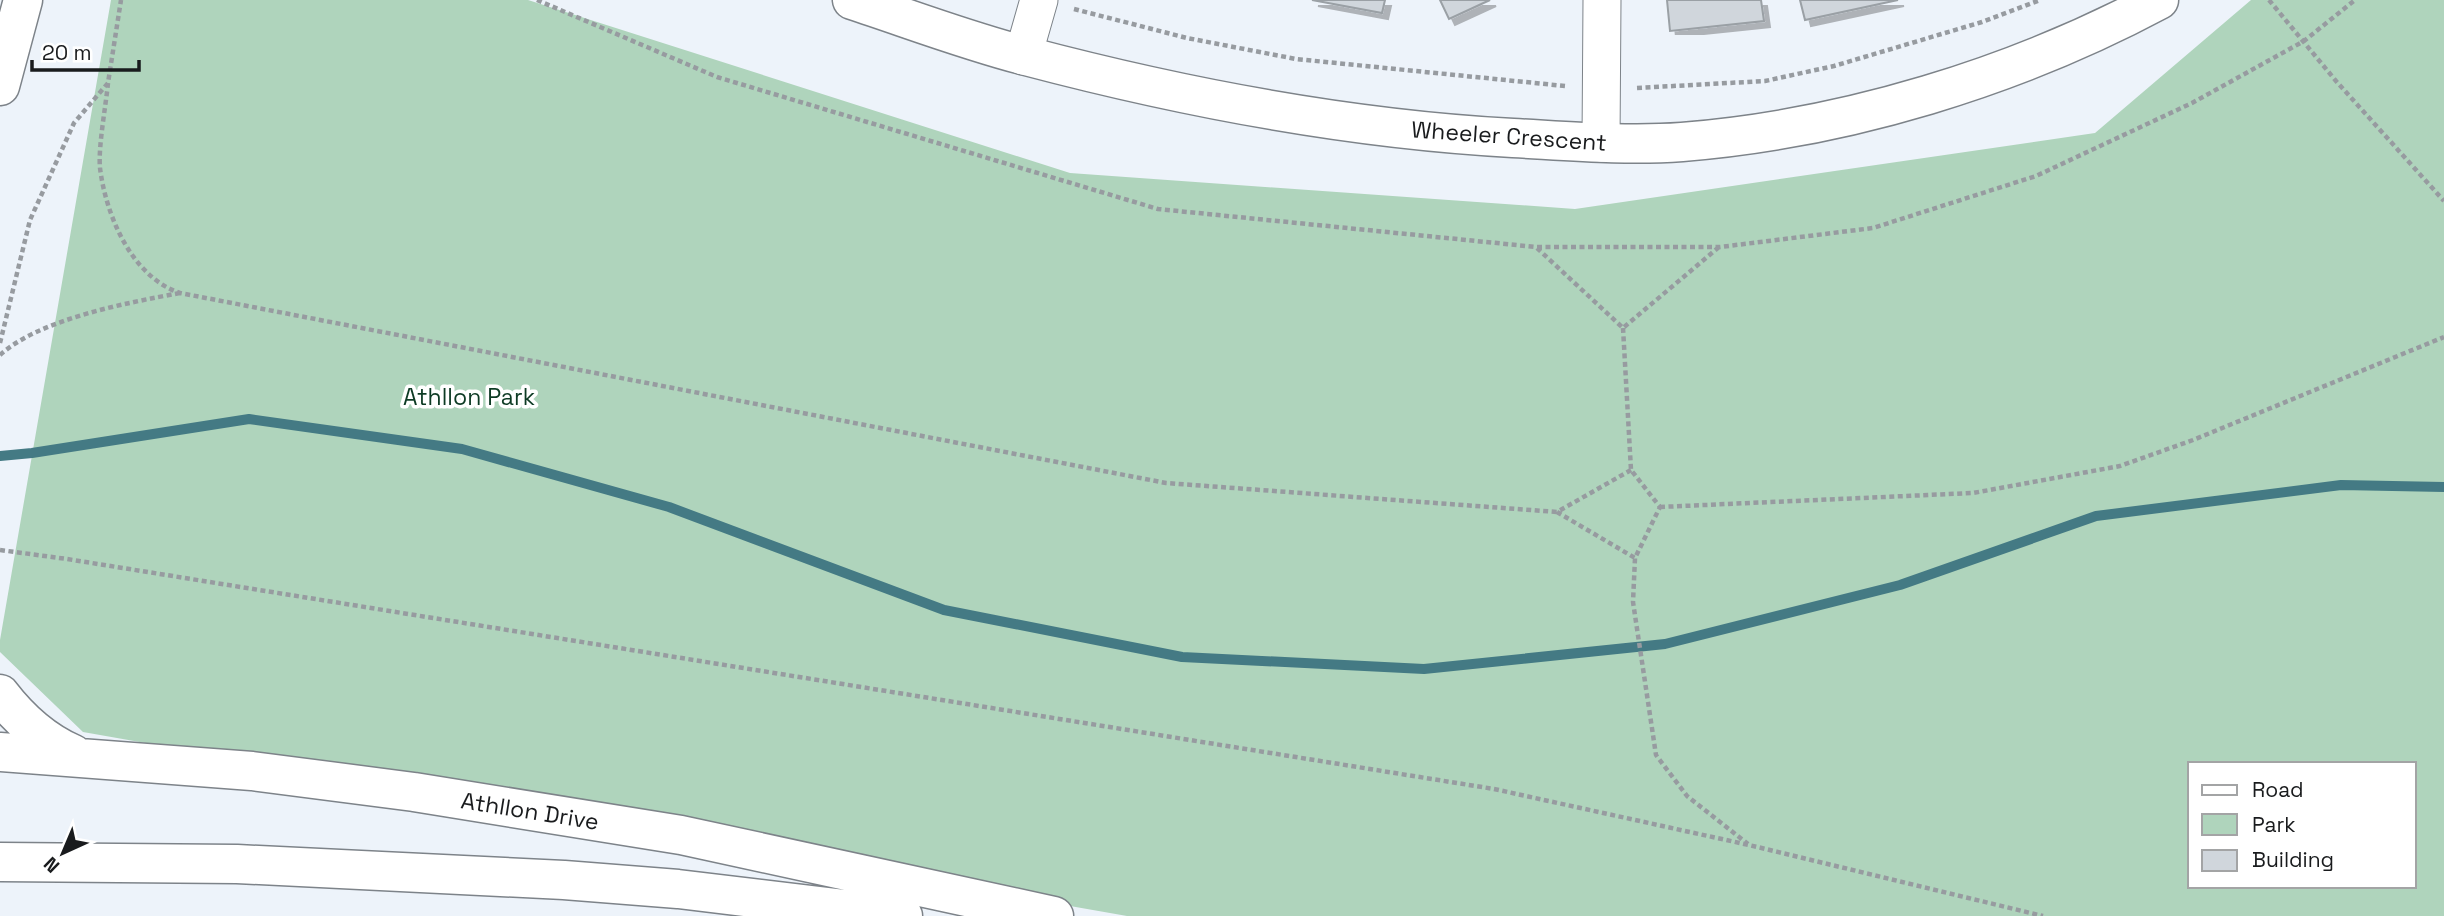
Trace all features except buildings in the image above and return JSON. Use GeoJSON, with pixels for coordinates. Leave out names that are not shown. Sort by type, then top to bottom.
{"type":"FeatureCollection","features":[{"type":"Feature","properties":{"kind":"main road"},"geometry":{"type":"LineString","coordinates":[[0,86],[23,0]]}},
{"type":"Feature","properties":{"kind":"main road","name":"Wheeler Crescent"},"geometry":{"type":"LineString","coordinates":[[852,0],[1023,55],[1188,95],[1273,111],[1444,134],[1601,143],[1681,142],[1761,132],[1882,108],[1962,85],[2042,55],[2120,21],[2159,0]]}},
{"type":"Feature","properties":{"kind":"main road"},"geometry":{"type":"LineString","coordinates":[[0,694],[42,737],[78,756]]}},
{"type":"Feature","properties":{"kind":"main road","name":"Athllon Drive"},"geometry":{"type":"LineString","coordinates":[[0,752],[252,771],[414,792],[681,835],[1054,916]]}},
{"type":"Feature","properties":{"kind":"main road"},"geometry":{"type":"LineString","coordinates":[[0,862],[237,864],[564,880],[678,889],[904,916]]}},
{"type":"Feature","properties":{"kind":"street"},"geometry":{"type":"LineString","coordinates":[[1601,143],[1602,0]]}},
{"type":"Feature","properties":{"kind":"street"},"geometry":{"type":"LineString","coordinates":[[1023,55],[1055,4]]}},
{"type":"Feature","properties":{"kind":"path"},"geometry":{"type":"LineString","coordinates":[[121,0],[108,83],[100,166],[109,209],[140,267],[158,283],[180,293],[1166,483],[1557,512],[1635,558]]}},
{"type":"Feature","properties":{"kind":"path"},"geometry":{"type":"LineString","coordinates":[[537,0],[717,77],[1158,209],[1536,247],[1720,247],[1873,228],[2036,176],[2192,103],[2304,41],[2355,0]]}},
{"type":"Feature","properties":{"kind":"path"},"geometry":{"type":"LineString","coordinates":[[1629,88],[1765,81],[1871,55],[1982,22],[2040,0]]}},
{"type":"Feature","properties":{"kind":"path"},"geometry":{"type":"LineString","coordinates":[[2269,0],[2444,201]]}},
{"type":"Feature","properties":{"kind":"path"},"geometry":{"type":"LineString","coordinates":[[1055,4],[1187,38],[1296,59],[1570,87]]}},
{"type":"Feature","properties":{"kind":"path"},"geometry":{"type":"LineString","coordinates":[[0,343],[30,220],[74,123],[108,83]]}},
{"type":"Feature","properties":{"kind":"path"},"geometry":{"type":"LineString","coordinates":[[1536,247],[1623,328],[1631,470],[1660,507]]}},
{"type":"Feature","properties":{"kind":"path"},"geometry":{"type":"LineString","coordinates":[[1623,328],[1720,247]]}},
{"type":"Feature","properties":{"kind":"path"},"geometry":{"type":"LineString","coordinates":[[0,355],[12,345],[42,330],[121,306],[180,293]]}},
{"type":"Feature","properties":{"kind":"path"},"geometry":{"type":"LineString","coordinates":[[1660,507],[1973,493],[2120,466],[2193,440],[2444,337]]}},
{"type":"Feature","properties":{"kind":"path"},"geometry":{"type":"LineString","coordinates":[[1557,512],[1631,470]]}},
{"type":"Feature","properties":{"kind":"path"},"geometry":{"type":"LineString","coordinates":[[1660,507],[1635,558],[1633,601],[1656,755],[1687,796],[1749,845]]}},
{"type":"Feature","properties":{"kind":"path"},"geometry":{"type":"LineString","coordinates":[[0,550],[1494,789],[1749,845],[2043,916]]}},
{"type":"Feature","properties":{"kind":"green space","name":"Athllon Park"},"geometry":{"type":"Polygon","coordinates":[[[111,0],[528,0],[1070,173],[1575,209],[2095,133],[2251,0],[2444,0],[2444,916],[1127,916],[83,732],[0,652],[111,0]]]}},
{"type":"Feature","properties":{"kind":"waterway"},"geometry":{"type":"LineString","coordinates":[[0,456],[249,419],[462,449],[669,507],[944,610],[1182,657],[1424,669],[1665,644],[1900,585],[2096,516],[2341,485],[2444,487]]}}]}
